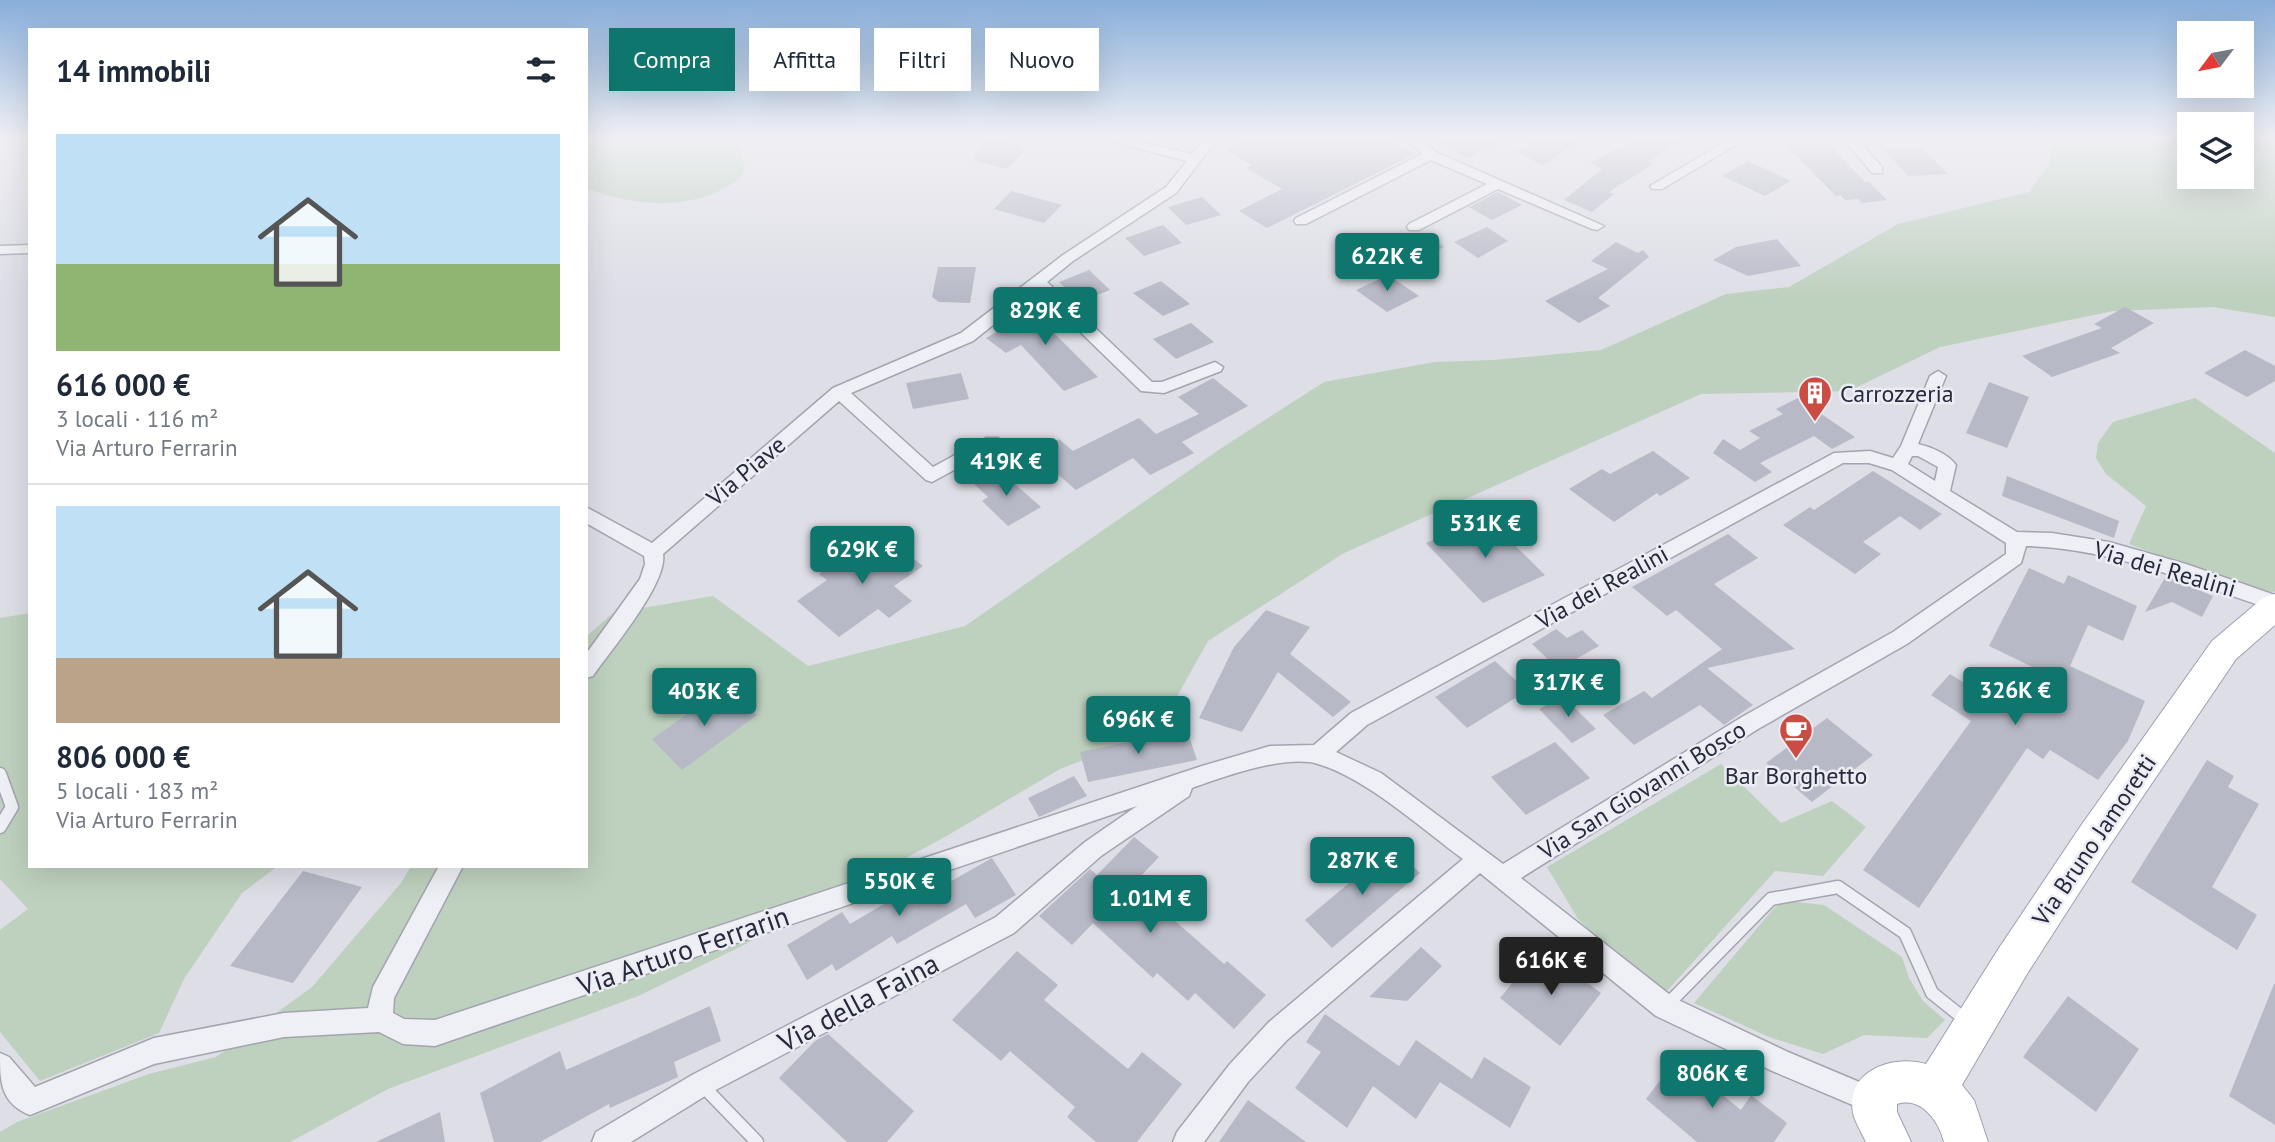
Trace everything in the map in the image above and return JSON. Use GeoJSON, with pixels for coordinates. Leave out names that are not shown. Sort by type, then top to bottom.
{"type":"FeatureCollection","features":[{"type":"Feature","properties":{"kind":"main road","name":"Via Bruno Jamoretti"},"geometry":{"type":"LineString","coordinates":[[1935,1090],[2093,839],[2224,650],[2275,605]]}},
{"type":"Feature","properties":{"kind":"main road"},"geometry":{"type":"LineString","coordinates":[[1889,1142],[1880,1128],[1874,1101],[1879,1089],[1889,1082],[1903,1079],[1919,1082],[1935,1090],[1949,1102],[1959,1116],[1966,1142]]}},
{"type":"Feature","properties":{"kind":"street","name":"Via Piave"},"geometry":{"type":"LineString","coordinates":[[653,552],[839,392],[967,337],[1068,258],[1168,192]]}},
{"type":"Feature","properties":{"kind":"street"},"geometry":{"type":"LineString","coordinates":[[1301,221],[1358,192]]}},
{"type":"Feature","properties":{"kind":"street"},"geometry":{"type":"LineString","coordinates":[[1414,227],[1481,192]]}},
{"type":"Feature","properties":{"kind":"street"},"geometry":{"type":"LineString","coordinates":[[1520,192],[1597,226]]}},
{"type":"Feature","properties":{"kind":"street"},"geometry":{"type":"LineString","coordinates":[[0,250],[28,250]]}},
{"type":"Feature","properties":{"kind":"street"},"geometry":{"type":"LineString","coordinates":[[1038,282],[1147,387],[1164,388],[1215,367]]}},
{"type":"Feature","properties":{"kind":"street"},"geometry":{"type":"LineString","coordinates":[[1898,466],[1910,449],[1909,444],[1938,376]]}},
{"type":"Feature","properties":{"kind":"street"},"geometry":{"type":"LineString","coordinates":[[839,392],[932,476],[992,442]]}},
{"type":"Feature","properties":{"kind":"street"},"geometry":{"type":"LineString","coordinates":[[1910,449],[1923,451],[1947,465],[1948,474],[1941,492]]}},
{"type":"Feature","properties":{"kind":"street","name":"Via dei Realini"},"geometry":{"type":"LineString","coordinates":[[1319,754],[1359,719],[1840,457],[1870,457],[1898,466],[2013,540],[2052,540],[2109,549],[2179,569],[2275,605]]}},
{"type":"Feature","properties":{"kind":"street"},"geometry":{"type":"LineString","coordinates":[[588,515],[653,552],[655,564],[649,580],[588,667]]}},
{"type":"Feature","properties":{"kind":"street","name":"Via San Giovanni Bosco"},"geometry":{"type":"LineString","coordinates":[[1502,877],[1750,723],[1900,638],[2014,558],[2017,547],[2013,540]]}},
{"type":"Feature","properties":{"kind":"street","name":"Via Arturo Ferrarin"},"geometry":{"type":"LineString","coordinates":[[0,1066],[30,1102],[155,1051],[284,1025],[380,1020],[403,1031],[435,1033],[1202,775],[1270,755],[1319,754],[1373,780],[1480,859],[1665,1007],[1779,1061],[1874,1101]]}},
{"type":"Feature","properties":{"kind":"street","name":"Via della Faina"},"geometry":{"type":"LineString","coordinates":[[606,1142],[701,1084],[1005,925],[1093,849],[1202,775]]}},
{"type":"Feature","properties":{"kind":"street"},"geometry":{"type":"LineString","coordinates":[[1187,1142],[1239,1073],[1278,1031],[1480,859]]}},
{"type":"Feature","properties":{"kind":"street"},"geometry":{"type":"LineString","coordinates":[[380,1020],[382,996],[451,868]]}},
{"type":"Feature","properties":{"kind":"lane"},"geometry":{"type":"LineString","coordinates":[[0,774],[12,807],[0,827]]}},
{"type":"Feature","properties":{"kind":"lane"},"geometry":{"type":"LineString","coordinates":[[1665,1007],[1771,899],[1838,887],[1905,933],[1932,993],[1973,1026]]}},
{"type":"Feature","properties":{"kind":"lane"},"geometry":{"type":"LineString","coordinates":[[701,1084],[757,1142]]}},
{"type":"Feature","properties":{"kind":"green space"},"geometry":{"type":"Polygon","coordinates":[[[598,192],[715,192],[674,203],[638,202],[598,192]]]}},
{"type":"Feature","properties":{"kind":"green space"},"geometry":{"type":"Polygon","coordinates":[[[2028,192],[2275,192],[2275,317],[2213,307],[2113,311],[1940,347],[1849,391],[1701,394],[1344,553],[1208,641],[1157,732],[1060,769],[945,837],[740,947],[638,996],[388,1089],[290,1142],[0,1142],[0,1132],[17,1122],[149,1074],[216,1057],[312,987],[401,883],[410,868],[588,868],[588,635],[613,613],[713,596],[808,666],[965,626],[1223,447],[1324,382],[1435,362],[1493,360],[1601,350],[1726,294],[1789,287],[1898,224],[2028,192]]]}},
{"type":"Feature","properties":{"kind":"green space"},"geometry":{"type":"Polygon","coordinates":[[[2195,398],[2275,453],[2275,591],[2266,595],[2129,544],[2146,506],[2106,474],[2096,458],[2098,443],[2113,422],[2195,398]]]}},
{"type":"Feature","properties":{"kind":"green space"},"geometry":{"type":"Polygon","coordinates":[[[28,613],[28,868],[275,868],[242,893],[184,979],[159,1033],[40,1081],[0,1032],[0,930],[28,909],[0,879],[0,618],[28,613]]]}},
{"type":"Feature","properties":{"kind":"green space"},"geometry":{"type":"Polygon","coordinates":[[[1721,764],[1781,823],[1832,801],[1866,827],[1823,876],[1775,871],[1667,991],[1615,955],[1578,919],[1547,867],[1721,764]]]}},
{"type":"Feature","properties":{"kind":"green space"},"geometry":{"type":"Polygon","coordinates":[[[1788,901],[1824,905],[1902,957],[1909,978],[1923,1001],[1945,1020],[1927,1038],[1864,1035],[1823,1054],[1769,1037],[1694,1003],[1775,907],[1788,901]]]}},
{"type":"Feature","properties":{"kind":"building"},"geometry":{"type":"Polygon","coordinates":[[[1010,192],[1062,205],[1044,223],[994,209],[1010,192]]]}},
{"type":"Feature","properties":{"kind":"building"},"geometry":{"type":"Polygon","coordinates":[[[1276,192],[1338,192],[1267,228],[1239,211],[1276,192]]]}},
{"type":"Feature","properties":{"kind":"building"},"geometry":{"type":"Polygon","coordinates":[[[1497,192],[1522,205],[1492,220],[1469,207],[1497,192]]]}},
{"type":"Feature","properties":{"kind":"building"},"geometry":{"type":"Polygon","coordinates":[[[1573,192],[1614,194],[1592,212],[1564,200],[1573,192]]]}},
{"type":"Feature","properties":{"kind":"building"},"geometry":{"type":"Polygon","coordinates":[[[1832,192],[1879,192],[1887,200],[1862,203],[1858,199],[1845,200],[1840,195],[1836,196],[1832,192]]]}},
{"type":"Feature","properties":{"kind":"building"},"geometry":{"type":"Polygon","coordinates":[[[1202,197],[1221,215],[1186,225],[1168,207],[1202,197]]]}},
{"type":"Feature","properties":{"kind":"building"},"geometry":{"type":"Polygon","coordinates":[[[1163,225],[1182,243],[1144,256],[1125,238],[1163,225]]]}},
{"type":"Feature","properties":{"kind":"building"},"geometry":{"type":"Polygon","coordinates":[[[1487,227],[1508,241],[1478,258],[1454,242],[1487,227]]]}},
{"type":"Feature","properties":{"kind":"building"},"geometry":{"type":"Polygon","coordinates":[[[1423,234],[1444,247],[1411,264],[1390,251],[1423,234]]]}},
{"type":"Feature","properties":{"kind":"building"},"geometry":{"type":"Polygon","coordinates":[[[1777,239],[1801,266],[1748,276],[1713,260],[1736,247],[1777,239]]]}},
{"type":"Feature","properties":{"kind":"building"},"geometry":{"type":"Polygon","coordinates":[[[1616,242],[1638,253],[1643,250],[1649,257],[1598,298],[1610,306],[1579,323],[1545,301],[1608,269],[1591,261],[1616,242]]]}},
{"type":"Feature","properties":{"kind":"building"},"geometry":{"type":"Polygon","coordinates":[[[938,267],[976,267],[970,303],[939,302],[932,297],[938,267]]]}},
{"type":"Feature","properties":{"kind":"building"},"geometry":{"type":"Polygon","coordinates":[[[1089,270],[1110,290],[1080,302],[1059,282],[1089,270]]]}},
{"type":"Feature","properties":{"kind":"building"},"geometry":{"type":"Polygon","coordinates":[[[1388,275],[1419,296],[1387,312],[1356,290],[1388,275]]]}},
{"type":"Feature","properties":{"kind":"building"},"geometry":{"type":"Polygon","coordinates":[[[1161,281],[1190,304],[1163,316],[1133,293],[1161,281]]]}},
{"type":"Feature","properties":{"kind":"building"},"geometry":{"type":"Polygon","coordinates":[[[1044,304],[1068,323],[1052,331],[1098,377],[1064,391],[1021,345],[1006,353],[986,338],[1044,304]]]}},
{"type":"Feature","properties":{"kind":"building"},"geometry":{"type":"Polygon","coordinates":[[[2125,307],[2154,323],[2111,348],[2120,353],[2052,377],[2022,356],[2102,328],[2094,324],[2125,307]]]}},
{"type":"Feature","properties":{"kind":"building"},"geometry":{"type":"Polygon","coordinates":[[[1191,323],[1214,342],[1176,359],[1153,339],[1191,323]]]}},
{"type":"Feature","properties":{"kind":"building"},"geometry":{"type":"Polygon","coordinates":[[[2245,350],[2275,366],[2275,381],[2247,397],[2204,373],[2245,350]]]}},
{"type":"Feature","properties":{"kind":"building"},"geometry":{"type":"Polygon","coordinates":[[[961,373],[969,399],[913,409],[906,383],[961,373]]]}},
{"type":"Feature","properties":{"kind":"building"},"geometry":{"type":"Polygon","coordinates":[[[1213,378],[1248,406],[1182,442],[1194,453],[1150,475],[1133,458],[1076,490],[1033,453],[1059,439],[1073,451],[1139,418],[1156,434],[1199,414],[1178,397],[1213,378]]]}},
{"type":"Feature","properties":{"kind":"building"},"geometry":{"type":"Polygon","coordinates":[[[1989,382],[2029,397],[2007,448],[1966,433],[1989,382]]]}},
{"type":"Feature","properties":{"kind":"building"},"geometry":{"type":"Polygon","coordinates":[[[1798,398],[1855,437],[1832,449],[1814,436],[1760,463],[1772,472],[1755,482],[1713,453],[1723,439],[1740,450],[1760,438],[1749,431],[1783,414],[1776,409],[1798,398]]]}},
{"type":"Feature","properties":{"kind":"building"},"geometry":{"type":"Polygon","coordinates":[[[1653,451],[1690,478],[1660,496],[1657,493],[1614,522],[1569,489],[1602,469],[1610,474],[1653,451]]]}},
{"type":"Feature","properties":{"kind":"building"},"geometry":{"type":"Polygon","coordinates":[[[999,470],[1041,507],[1008,526],[982,501],[988,497],[974,484],[999,470]]]}},
{"type":"Feature","properties":{"kind":"building"},"geometry":{"type":"Polygon","coordinates":[[[1873,471],[1942,514],[1920,530],[1900,516],[1863,542],[1881,554],[1855,574],[1783,525],[1810,507],[1814,510],[1873,471]]]}},
{"type":"Feature","properties":{"kind":"building"},"geometry":{"type":"Polygon","coordinates":[[[2007,476],[2119,521],[2114,538],[2002,496],[2007,476]]]}},
{"type":"Feature","properties":{"kind":"building"},"geometry":{"type":"Polygon","coordinates":[[[1486,517],[1545,575],[1483,603],[1426,543],[1486,517]]]}},
{"type":"Feature","properties":{"kind":"building"},"geometry":{"type":"Polygon","coordinates":[[[880,533],[923,566],[894,586],[912,601],[889,618],[878,609],[839,637],[797,601],[827,580],[819,574],[880,533]]]}},
{"type":"Feature","properties":{"kind":"building"},"geometry":{"type":"Polygon","coordinates":[[[1728,534],[1758,558],[1714,584],[1795,649],[1707,668],[1753,705],[1724,725],[1700,705],[1634,745],[1603,715],[1644,691],[1652,698],[1722,649],[1676,610],[1667,616],[1632,587],[1728,534]]]}},
{"type":"Feature","properties":{"kind":"building"},"geometry":{"type":"Polygon","coordinates":[[[2029,568],[2064,584],[2068,575],[2137,606],[2123,641],[2088,625],[2070,666],[2145,701],[2128,741],[2098,780],[2050,750],[2043,759],[2027,748],[1919,908],[1863,870],[1971,721],[1931,695],[1950,674],[1987,697],[1992,692],[2023,711],[2053,677],[1989,646],[2029,568]]]}},
{"type":"Feature","properties":{"kind":"building"},"geometry":{"type":"Polygon","coordinates":[[[2166,576],[2213,596],[2202,617],[2172,602],[2145,612],[2166,576]]]}},
{"type":"Feature","properties":{"kind":"building"},"geometry":{"type":"Polygon","coordinates":[[[1266,610],[1310,627],[1290,654],[1351,702],[1333,717],[1278,672],[1242,732],[1199,718],[1234,647],[1266,610]]]}},
{"type":"Feature","properties":{"kind":"building"},"geometry":{"type":"Polygon","coordinates":[[[1556,629],[1567,638],[1582,630],[1599,646],[1558,669],[1532,644],[1556,629]]]}},
{"type":"Feature","properties":{"kind":"building"},"geometry":{"type":"Polygon","coordinates":[[[1495,661],[1527,691],[1467,728],[1435,697],[1495,661]]]}},
{"type":"Feature","properties":{"kind":"building"},"geometry":{"type":"Polygon","coordinates":[[[727,686],[757,715],[682,770],[652,739],[727,686]]]}},
{"type":"Feature","properties":{"kind":"building"},"geometry":{"type":"Polygon","coordinates":[[[1563,696],[1596,729],[1572,743],[1539,709],[1563,696]]]}},
{"type":"Feature","properties":{"kind":"building"},"geometry":{"type":"Polygon","coordinates":[[[1827,718],[1873,755],[1812,802],[1766,763],[1827,718]]]}},
{"type":"Feature","properties":{"kind":"building"},"geometry":{"type":"Polygon","coordinates":[[[1187,730],[1197,760],[1088,782],[1080,752],[1187,730]]]}},
{"type":"Feature","properties":{"kind":"building"},"geometry":{"type":"Polygon","coordinates":[[[1555,742],[1590,778],[1526,815],[1491,777],[1555,742]]]}},
{"type":"Feature","properties":{"kind":"building"},"geometry":{"type":"Polygon","coordinates":[[[2207,760],[2234,776],[2228,787],[2259,804],[2212,887],[2257,915],[2237,950],[2131,882],[2207,760]]]}},
{"type":"Feature","properties":{"kind":"building"},"geometry":{"type":"Polygon","coordinates":[[[1074,776],[1087,796],[1039,817],[1028,798],[1074,776]]]}},
{"type":"Feature","properties":{"kind":"building"},"geometry":{"type":"Polygon","coordinates":[[[1134,837],[1159,857],[1133,884],[1224,964],[1227,961],[1266,995],[1234,1029],[1195,993],[1188,1001],[1157,973],[1153,978],[1093,923],[1072,945],[1039,916],[1090,869],[1097,875],[1134,837]]]}},
{"type":"Feature","properties":{"kind":"building"},"geometry":{"type":"Polygon","coordinates":[[[1392,847],[1420,873],[1332,948],[1305,920],[1392,847]]]}},
{"type":"Feature","properties":{"kind":"building"},"geometry":{"type":"Polygon","coordinates":[[[992,858],[1016,895],[975,918],[966,904],[897,944],[892,936],[836,971],[832,964],[807,980],[787,945],[842,912],[850,924],[918,884],[934,878],[939,888],[992,858]]]}},
{"type":"Feature","properties":{"kind":"building"},"geometry":{"type":"Polygon","coordinates":[[[303,871],[362,887],[293,983],[230,966],[303,871]]]}},
{"type":"Feature","properties":{"kind":"building"},"geometry":{"type":"Polygon","coordinates":[[[1421,947],[1442,966],[1407,1001],[1369,997],[1421,947]]]}},
{"type":"Feature","properties":{"kind":"building"},"geometry":{"type":"Polygon","coordinates":[[[1542,948],[1601,993],[1560,1046],[1500,998],[1542,948]]]}},
{"type":"Feature","properties":{"kind":"building"},"geometry":{"type":"Polygon","coordinates":[[[1017,951],[1058,985],[1044,1000],[1128,1069],[1142,1052],[1182,1084],[1137,1142],[1096,1142],[1067,1117],[1075,1107],[1010,1051],[1001,1061],[952,1020],[1017,951]]]}},
{"type":"Feature","properties":{"kind":"building"},"geometry":{"type":"Polygon","coordinates":[[[2275,984],[2275,1125],[2229,1096],[2275,984]]]}},
{"type":"Feature","properties":{"kind":"building"},"geometry":{"type":"Polygon","coordinates":[[[2068,996],[2139,1049],[2096,1112],[2023,1057],[2068,996]]]}},
{"type":"Feature","properties":{"kind":"building"},"geometry":{"type":"Polygon","coordinates":[[[710,1006],[721,1041],[674,1062],[678,1077],[610,1108],[609,1104],[540,1142],[494,1142],[480,1093],[560,1051],[566,1070],[710,1006]]]}},
{"type":"Feature","properties":{"kind":"building"},"geometry":{"type":"Polygon","coordinates":[[[1325,1014],[1399,1066],[1416,1040],[1472,1079],[1484,1057],[1531,1087],[1510,1128],[1440,1082],[1416,1119],[1373,1086],[1347,1128],[1295,1088],[1321,1052],[1306,1042],[1325,1014]]]}},
{"type":"Feature","properties":{"kind":"building"},"geometry":{"type":"Polygon","coordinates":[[[828,1034],[914,1111],[887,1142],[847,1142],[779,1078],[815,1041],[828,1034]]]}},
{"type":"Feature","properties":{"kind":"building"},"geometry":{"type":"Polygon","coordinates":[[[1677,1058],[1741,1110],[1751,1095],[1787,1123],[1774,1142],[1697,1142],[1646,1099],[1677,1058]]]}},
{"type":"Feature","properties":{"kind":"building"},"geometry":{"type":"Polygon","coordinates":[[[1248,1100],[1306,1142],[1219,1142],[1248,1100]]]}},
{"type":"Feature","properties":{"kind":"building"},"geometry":{"type":"Polygon","coordinates":[[[440,1112],[445,1142],[376,1142],[440,1112]]]}},
{"type":"Feature","properties":{"kind":"place","name":"Carrozzeria"},"geometry":{"type":"Point","coordinates":[1815,423]}},
{"type":"Feature","properties":{"kind":"place","name":"Bar Borghetto"},"geometry":{"type":"Point","coordinates":[1796,760]}}]}
